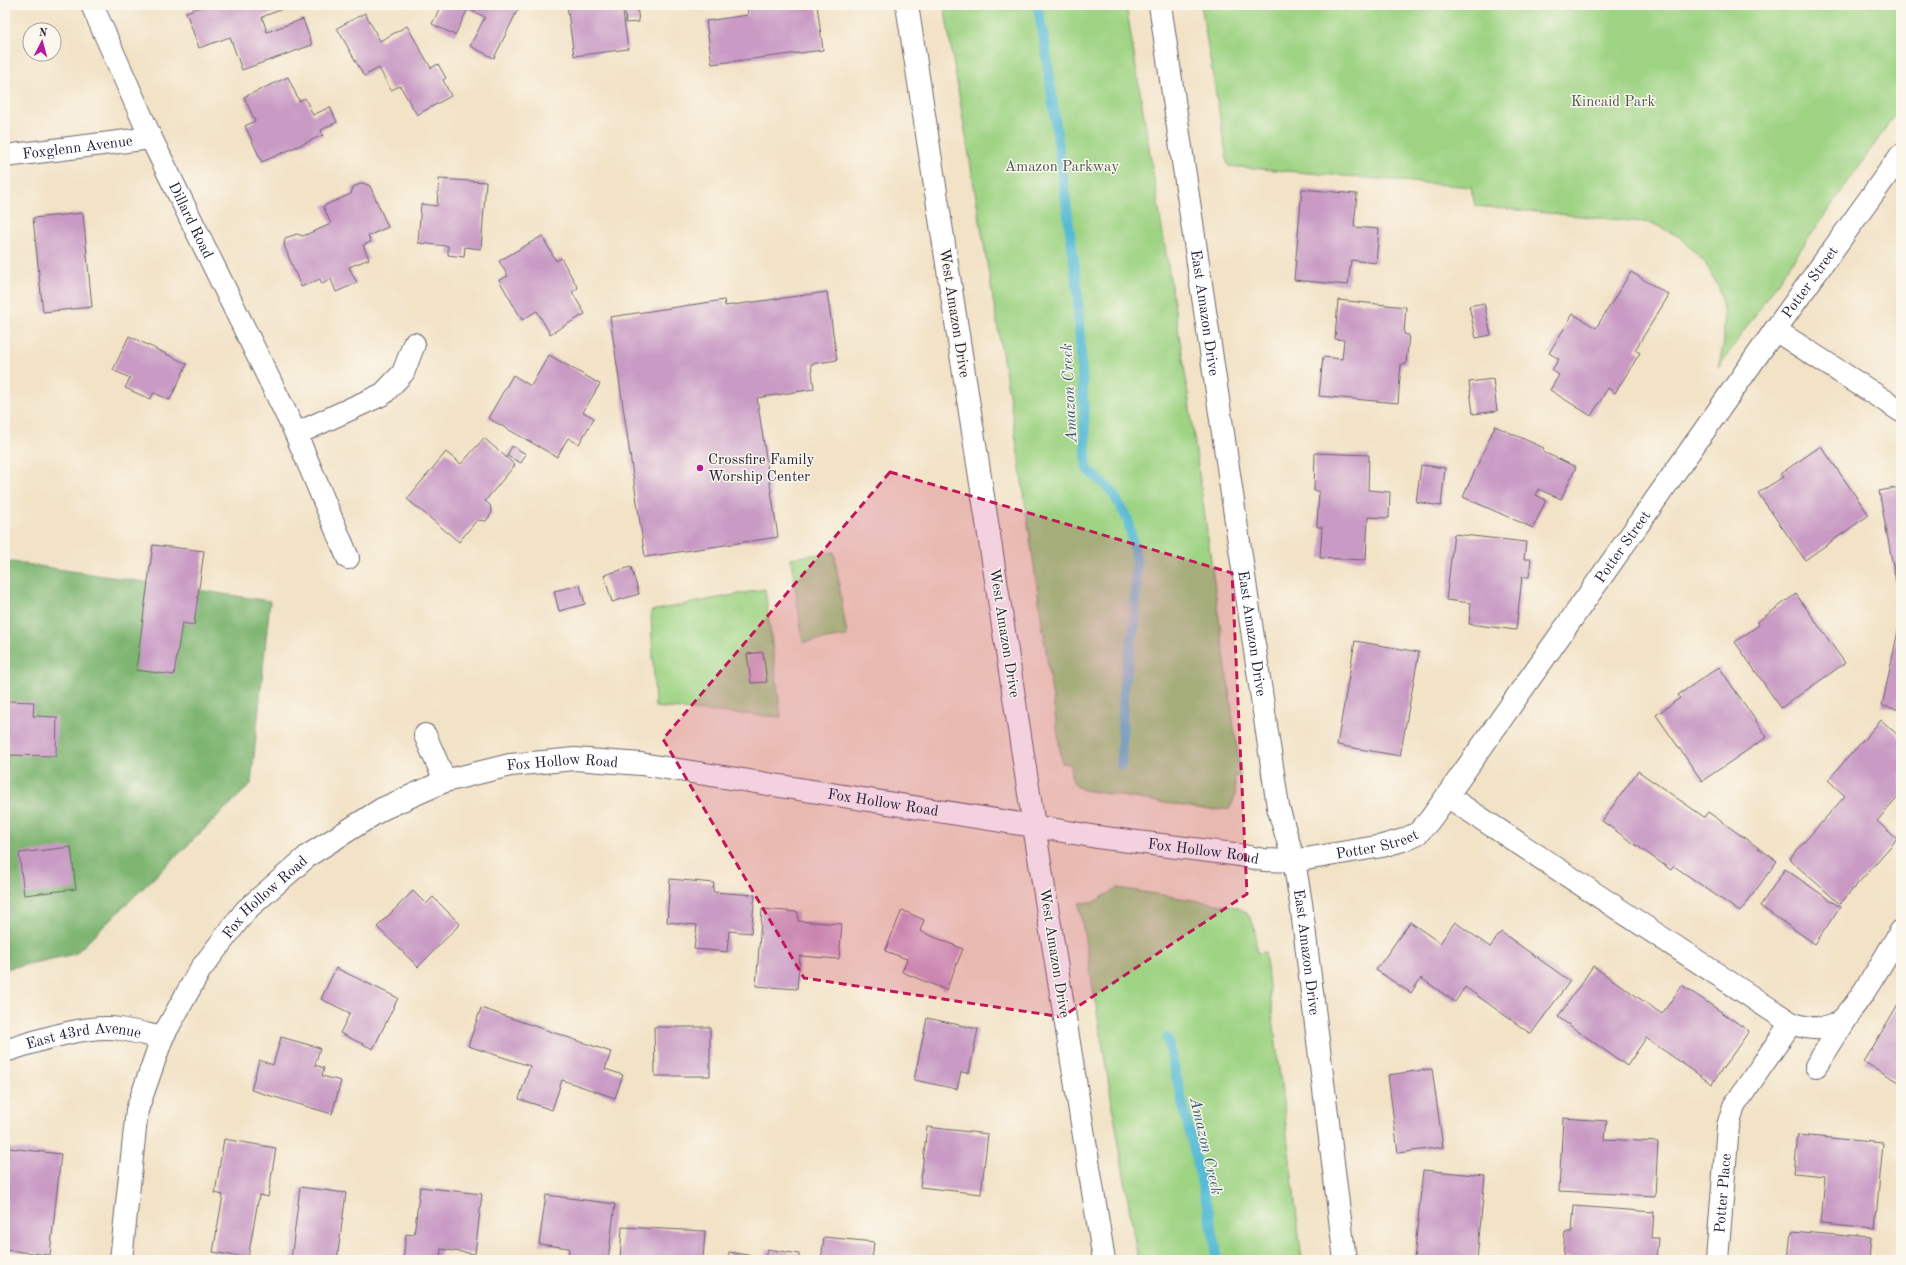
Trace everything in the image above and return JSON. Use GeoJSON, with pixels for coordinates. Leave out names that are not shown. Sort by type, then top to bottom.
{"type":"FeatureCollection","features":[{"type":"Feature","properties":{"kind":"street","name":"Dillard Road"},"geometry":{"type":"LineString","coordinates":[[92,5],[151,138],[296,434],[348,558]]}},
{"type":"Feature","properties":{"kind":"street","name":"West Amazon Drive"},"geometry":{"type":"LineString","coordinates":[[907,5],[1034,826],[1104,1260]]}},
{"type":"Feature","properties":{"kind":"street","name":"East Amazon Drive"},"geometry":{"type":"LineString","coordinates":[[1160,5],[1278,807],[1294,861],[1301,903],[1345,1260]]}},
{"type":"Feature","properties":{"kind":"street","name":"Foxglenn Avenue"},"geometry":{"type":"LineString","coordinates":[[5,156],[151,138]]}},
{"type":"Feature","properties":{"kind":"street","name":"Potter Street"},"geometry":{"type":"LineString","coordinates":[[1294,861],[1382,846],[1418,833],[1429,821],[1775,330],[1901,155]]}},
{"type":"Feature","properties":{"kind":"street"},"geometry":{"type":"LineString","coordinates":[[1775,330],[1901,411]]}},
{"type":"Feature","properties":{"kind":"street"},"geometry":{"type":"LineString","coordinates":[[296,434],[383,394],[403,373],[414,344]]}},
{"type":"Feature","properties":{"kind":"street"},"geometry":{"type":"LineString","coordinates":[[425,735],[445,781]]}},
{"type":"Feature","properties":{"kind":"street","name":"Fox Hollow Road"},"geometry":{"type":"LineString","coordinates":[[122,1260],[137,1110],[162,1038],[200,970],[246,910],[309,855],[382,809],[445,781],[510,765],[575,759],[634,763],[1097,836],[1233,854],[1264,860],[1294,861]]}},
{"type":"Feature","properties":{"kind":"street"},"geometry":{"type":"LineString","coordinates":[[1448,796],[1791,1023],[1804,1027],[1827,1027],[1836,1024],[1850,1013]]}},
{"type":"Feature","properties":{"kind":"street"},"geometry":{"type":"LineString","coordinates":[[1816,1066],[1901,931]]}},
{"type":"Feature","properties":{"kind":"street","name":"Potter Place"},"geometry":{"type":"LineString","coordinates":[[1718,1260],[1728,1126],[1734,1106],[1791,1023]]}},
{"type":"Feature","properties":{"kind":"street","name":"East 43rd Avenue"},"geometry":{"type":"LineString","coordinates":[[5,1051],[82,1030],[119,1028],[162,1038]]}},
{"type":"Feature","properties":{"kind":"highlighted area"},"geometry":{"type":"Polygon","coordinates":[[[890,472],[1232,573],[1247,894],[1062,1017],[804,978],[663,739],[890,472]]]}},
{"type":"Feature","properties":{"kind":"green space","name":"Amazon Parkway"},"geometry":{"type":"Polygon","coordinates":[[[944,5],[1126,5],[1184,365],[1241,777],[1234,776],[1235,794],[1228,809],[1209,810],[1084,790],[1076,786],[1072,780],[1070,764],[1062,763],[1014,425],[944,5]]]}},
{"type":"Feature","properties":{"kind":"green space","name":"Kincaid Park"},"geometry":{"type":"Polygon","coordinates":[[[1201,5],[1901,5],[1901,106],[1718,368],[1724,342],[1724,315],[1719,288],[1704,261],[1680,237],[1652,223],[1475,206],[1471,187],[1228,166],[1201,5]]]}},
{"type":"Feature","properties":{"kind":"green space"},"geometry":{"type":"Polygon","coordinates":[[[834,552],[847,636],[803,642],[791,558],[834,552]]]}},
{"type":"Feature","properties":{"kind":"green space"},"geometry":{"type":"Polygon","coordinates":[[[5,561],[270,601],[251,784],[75,954],[5,969],[5,561]]]}},
{"type":"Feature","properties":{"kind":"green space"},"geometry":{"type":"Polygon","coordinates":[[[765,589],[781,717],[655,707],[651,611],[765,589]]]}},
{"type":"Feature","properties":{"kind":"green space"},"geometry":{"type":"Polygon","coordinates":[[[1118,888],[1236,907],[1248,915],[1252,920],[1257,953],[1265,952],[1302,1260],[1138,1260],[1079,903],[1094,902],[1118,888]]]}},
{"type":"Feature","properties":{"kind":"building"},"geometry":{"type":"Polygon","coordinates":[[[207,5],[284,5],[285,8],[262,17],[267,32],[303,19],[312,45],[242,70],[230,37],[199,48],[186,12],[207,5]]]}},
{"type":"Feature","properties":{"kind":"building"},"geometry":{"type":"Polygon","coordinates":[[[441,5],[520,5],[494,58],[470,46],[485,17],[468,9],[455,35],[432,24],[441,5]]]}},
{"type":"Feature","properties":{"kind":"building"},"geometry":{"type":"Polygon","coordinates":[[[567,5],[622,5],[628,49],[574,56],[567,5]]]}},
{"type":"Feature","properties":{"kind":"building"},"geometry":{"type":"Polygon","coordinates":[[[624,5],[637,5],[639,22],[626,23],[624,5]]]}},
{"type":"Feature","properties":{"kind":"building"},"geometry":{"type":"Polygon","coordinates":[[[747,5],[817,5],[823,50],[712,64],[706,21],[748,15],[747,5]]]}},
{"type":"Feature","properties":{"kind":"building"},"geometry":{"type":"Polygon","coordinates":[[[365,13],[380,41],[407,26],[431,68],[438,64],[446,78],[443,80],[451,96],[417,115],[400,86],[391,90],[379,68],[364,76],[337,28],[365,13]]]}},
{"type":"Feature","properties":{"kind":"building"},"geometry":{"type":"Polygon","coordinates":[[[288,77],[299,101],[305,98],[313,115],[330,107],[337,122],[321,130],[323,135],[262,162],[245,126],[255,121],[244,97],[288,77]]]}},
{"type":"Feature","properties":{"kind":"building"},"geometry":{"type":"Polygon","coordinates":[[[439,179],[486,182],[481,249],[465,247],[464,257],[448,255],[448,246],[418,243],[421,204],[437,206],[439,179]]]}},
{"type":"Feature","properties":{"kind":"building"},"geometry":{"type":"Polygon","coordinates":[[[363,183],[370,186],[388,227],[368,236],[371,242],[363,245],[369,259],[349,267],[357,283],[336,292],[331,279],[322,284],[320,279],[301,287],[284,245],[285,238],[297,234],[303,236],[331,224],[323,206],[351,194],[353,187],[363,183]]]}},
{"type":"Feature","properties":{"kind":"building"},"geometry":{"type":"Polygon","coordinates":[[[1302,189],[1357,194],[1354,227],[1379,229],[1376,263],[1351,260],[1348,285],[1294,280],[1302,189]]]}},
{"type":"Feature","properties":{"kind":"building"},"geometry":{"type":"Polygon","coordinates":[[[83,213],[92,307],[43,312],[33,218],[83,213]]]}},
{"type":"Feature","properties":{"kind":"building"},"geometry":{"type":"Polygon","coordinates":[[[542,236],[556,261],[561,258],[578,288],[572,292],[585,314],[550,334],[537,311],[522,320],[499,280],[508,276],[499,261],[542,236]]]}},
{"type":"Feature","properties":{"kind":"building"},"geometry":{"type":"Polygon","coordinates":[[[1631,272],[1669,295],[1635,350],[1640,353],[1615,393],[1608,388],[1591,416],[1550,390],[1559,375],[1552,370],[1559,359],[1549,353],[1573,314],[1596,328],[1631,272]]]}},
{"type":"Feature","properties":{"kind":"building","name":"Crossfire Family Worship Center"},"geometry":{"type":"Polygon","coordinates":[[[827,292],[837,360],[811,364],[814,389],[757,398],[778,537],[645,557],[610,317],[724,300],[725,306],[827,292]]]}},
{"type":"Feature","properties":{"kind":"building"},"geometry":{"type":"Polygon","coordinates":[[[1338,300],[1406,307],[1404,334],[1409,335],[1406,364],[1401,364],[1398,403],[1319,396],[1323,357],[1342,359],[1344,340],[1335,339],[1338,300]]]}},
{"type":"Feature","properties":{"kind":"building"},"geometry":{"type":"Polygon","coordinates":[[[1484,303],[1491,335],[1476,338],[1469,306],[1484,303]]]}},
{"type":"Feature","properties":{"kind":"building"},"geometry":{"type":"Polygon","coordinates":[[[129,336],[187,364],[170,400],[154,393],[150,399],[125,388],[130,378],[113,370],[129,336]]]}},
{"type":"Feature","properties":{"kind":"building"},"geometry":{"type":"Polygon","coordinates":[[[549,355],[600,384],[583,412],[594,418],[579,444],[568,438],[557,457],[488,418],[513,375],[531,386],[549,355]]]}},
{"type":"Feature","properties":{"kind":"building"},"geometry":{"type":"Polygon","coordinates":[[[1493,379],[1497,411],[1473,414],[1469,382],[1493,379]]]}},
{"type":"Feature","properties":{"kind":"building"},"geometry":{"type":"Polygon","coordinates":[[[1495,426],[1544,448],[1543,452],[1576,467],[1561,499],[1538,489],[1536,495],[1546,500],[1533,528],[1463,497],[1495,426]]]}},
{"type":"Feature","properties":{"kind":"building"},"geometry":{"type":"Polygon","coordinates":[[[484,438],[515,465],[485,501],[490,505],[492,513],[486,521],[477,520],[459,542],[407,499],[446,452],[461,464],[484,438]]]}},
{"type":"Feature","properties":{"kind":"building"},"geometry":{"type":"Polygon","coordinates":[[[512,446],[526,454],[521,463],[507,456],[512,446]]]}},
{"type":"Feature","properties":{"kind":"building"},"geometry":{"type":"Polygon","coordinates":[[[1821,446],[1869,515],[1805,560],[1758,493],[1783,477],[1780,474],[1821,446]]]}},
{"type":"Feature","properties":{"kind":"building"},"geometry":{"type":"Polygon","coordinates":[[[1315,453],[1369,455],[1368,490],[1390,492],[1389,518],[1368,517],[1366,560],[1320,558],[1322,527],[1317,527],[1319,491],[1314,491],[1315,453]]]}},
{"type":"Feature","properties":{"kind":"building"},"geometry":{"type":"Polygon","coordinates":[[[1421,465],[1445,468],[1441,506],[1416,502],[1421,465]]]}},
{"type":"Feature","properties":{"kind":"building"},"geometry":{"type":"Polygon","coordinates":[[[1901,487],[1901,603],[1900,603],[1879,491],[1901,487]]]}},
{"type":"Feature","properties":{"kind":"building"},"geometry":{"type":"Polygon","coordinates":[[[1454,534],[1526,542],[1524,559],[1531,559],[1529,577],[1522,577],[1516,630],[1469,624],[1471,603],[1446,600],[1454,534]]]}},
{"type":"Feature","properties":{"kind":"building"},"geometry":{"type":"Polygon","coordinates":[[[153,545],[204,551],[194,625],[182,623],[174,675],[136,670],[153,545]]]}},
{"type":"Feature","properties":{"kind":"building"},"geometry":{"type":"Polygon","coordinates":[[[631,567],[639,594],[612,602],[604,575],[631,567]]]}},
{"type":"Feature","properties":{"kind":"building"},"geometry":{"type":"Polygon","coordinates":[[[580,585],[585,604],[559,611],[554,591],[580,585]]]}},
{"type":"Feature","properties":{"kind":"building"},"geometry":{"type":"Polygon","coordinates":[[[1796,594],[1845,663],[1781,708],[1735,642],[1759,625],[1757,622],[1796,594]]]}},
{"type":"Feature","properties":{"kind":"building"},"geometry":{"type":"Polygon","coordinates":[[[1899,626],[1901,627],[1901,710],[1882,706],[1899,626]]]}},
{"type":"Feature","properties":{"kind":"building"},"geometry":{"type":"Polygon","coordinates":[[[1355,641],[1419,652],[1400,756],[1337,745],[1355,641]]]}},
{"type":"Feature","properties":{"kind":"building"},"geometry":{"type":"Polygon","coordinates":[[[763,652],[767,682],[751,683],[747,654],[763,652]]]}},
{"type":"Feature","properties":{"kind":"building"},"geometry":{"type":"Polygon","coordinates":[[[1719,667],[1767,737],[1702,781],[1656,715],[1680,698],[1678,695],[1719,667]]]}},
{"type":"Feature","properties":{"kind":"building"},"geometry":{"type":"Polygon","coordinates":[[[5,701],[34,702],[33,716],[57,717],[56,756],[5,755],[5,701]]]}},
{"type":"Feature","properties":{"kind":"building"},"geometry":{"type":"Polygon","coordinates":[[[1881,720],[1901,738],[1901,794],[1877,821],[1897,839],[1840,904],[1789,859],[1845,796],[1828,780],[1881,720]]]}},
{"type":"Feature","properties":{"kind":"building"},"geometry":{"type":"Polygon","coordinates":[[[1638,771],[1704,817],[1708,812],[1777,861],[1740,912],[1674,866],[1671,870],[1602,821],[1638,771]]]}},
{"type":"Feature","properties":{"kind":"building"},"geometry":{"type":"Polygon","coordinates":[[[71,847],[76,889],[24,895],[19,853],[71,847]]]}},
{"type":"Feature","properties":{"kind":"building"},"geometry":{"type":"Polygon","coordinates":[[[1785,869],[1840,907],[1815,944],[1760,906],[1785,869]]]}},
{"type":"Feature","properties":{"kind":"building"},"geometry":{"type":"Polygon","coordinates":[[[670,879],[714,883],[713,892],[755,895],[751,933],[729,931],[727,952],[694,949],[697,925],[667,922],[670,879]]]}},
{"type":"Feature","properties":{"kind":"building"},"geometry":{"type":"Polygon","coordinates":[[[413,891],[426,904],[433,897],[460,924],[418,967],[377,927],[413,891]]]}},
{"type":"Feature","properties":{"kind":"building"},"geometry":{"type":"Polygon","coordinates":[[[762,909],[798,912],[798,921],[842,924],[839,959],[800,956],[797,989],[756,986],[762,909]]]}},
{"type":"Feature","properties":{"kind":"building"},"geometry":{"type":"Polygon","coordinates":[[[902,910],[924,920],[920,931],[963,949],[946,990],[902,972],[907,959],[885,951],[902,910]]]}},
{"type":"Feature","properties":{"kind":"building"},"geometry":{"type":"Polygon","coordinates":[[[1410,922],[1440,943],[1455,922],[1490,947],[1501,932],[1570,981],[1531,1034],[1465,987],[1455,1002],[1421,978],[1411,993],[1376,970],[1410,922]]]}},
{"type":"Feature","properties":{"kind":"building"},"geometry":{"type":"Polygon","coordinates":[[[1593,966],[1662,1014],[1682,985],[1749,1031],[1712,1084],[1646,1038],[1627,1066],[1558,1017],[1593,966]]]}},
{"type":"Feature","properties":{"kind":"building"},"geometry":{"type":"Polygon","coordinates":[[[336,968],[398,998],[373,1049],[340,1033],[350,1013],[321,999],[336,968]]]}},
{"type":"Feature","properties":{"kind":"building"},"geometry":{"type":"Polygon","coordinates":[[[1901,999],[1901,1083],[1864,1062],[1901,999]]]}},
{"type":"Feature","properties":{"kind":"building"},"geometry":{"type":"Polygon","coordinates":[[[481,1008],[611,1052],[605,1069],[623,1075],[615,1098],[562,1080],[552,1110],[519,1099],[530,1066],[468,1046],[481,1008]]]}},
{"type":"Feature","properties":{"kind":"building"},"geometry":{"type":"Polygon","coordinates":[[[927,1018],[978,1029],[969,1073],[961,1072],[957,1089],[914,1080],[927,1018]]]}},
{"type":"Feature","properties":{"kind":"building"},"geometry":{"type":"Polygon","coordinates":[[[654,1027],[710,1027],[710,1076],[655,1076],[654,1027]]]}},
{"type":"Feature","properties":{"kind":"building"},"geometry":{"type":"Polygon","coordinates":[[[281,1037],[320,1048],[315,1065],[324,1068],[322,1076],[341,1081],[332,1114],[251,1090],[259,1060],[273,1065],[281,1037]]]}},
{"type":"Feature","properties":{"kind":"building"},"geometry":{"type":"Polygon","coordinates":[[[1432,1069],[1443,1147],[1398,1153],[1388,1075],[1432,1069]]]}},
{"type":"Feature","properties":{"kind":"building"},"geometry":{"type":"Polygon","coordinates":[[[1563,1118],[1607,1121],[1605,1139],[1658,1142],[1655,1196],[1559,1191],[1563,1118]]]}},
{"type":"Feature","properties":{"kind":"building"},"geometry":{"type":"Polygon","coordinates":[[[927,1127],[988,1134],[981,1194],[920,1187],[927,1127]]]}},
{"type":"Feature","properties":{"kind":"building"},"geometry":{"type":"Polygon","coordinates":[[[1798,1135],[1883,1143],[1875,1229],[1821,1224],[1825,1176],[1794,1173],[1798,1135]]]}},
{"type":"Feature","properties":{"kind":"building"},"geometry":{"type":"Polygon","coordinates":[[[224,1139],[276,1148],[268,1197],[259,1195],[248,1258],[213,1252],[223,1195],[215,1193],[224,1139]]]}},
{"type":"Feature","properties":{"kind":"building"},"geometry":{"type":"Polygon","coordinates":[[[9,1148],[61,1154],[50,1255],[5,1250],[5,1182],[9,1148]]]}},
{"type":"Feature","properties":{"kind":"building"},"geometry":{"type":"Polygon","coordinates":[[[1423,1170],[1485,1176],[1477,1260],[1414,1260],[1423,1170]]]}},
{"type":"Feature","properties":{"kind":"building"},"geometry":{"type":"Polygon","coordinates":[[[300,1187],[346,1193],[337,1260],[291,1260],[300,1187]]]}},
{"type":"Feature","properties":{"kind":"building"},"geometry":{"type":"Polygon","coordinates":[[[420,1187],[482,1194],[475,1254],[441,1249],[440,1260],[403,1260],[406,1234],[414,1235],[420,1187]]]}},
{"type":"Feature","properties":{"kind":"building"},"geometry":{"type":"Polygon","coordinates":[[[546,1195],[615,1204],[608,1260],[568,1260],[569,1248],[539,1244],[546,1195]]]}},
{"type":"Feature","properties":{"kind":"building"},"geometry":{"type":"Polygon","coordinates":[[[1574,1206],[1654,1212],[1652,1238],[1658,1238],[1656,1260],[1570,1260],[1571,1258],[1563,1257],[1565,1232],[1572,1232],[1574,1206]]]}},
{"type":"Feature","properties":{"kind":"building"},"geometry":{"type":"Polygon","coordinates":[[[622,1227],[705,1231],[703,1260],[620,1260],[622,1227]]]}},
{"type":"Feature","properties":{"kind":"building"},"geometry":{"type":"Polygon","coordinates":[[[1791,1231],[1871,1238],[1869,1260],[1788,1260],[1791,1231]]]}},
{"type":"Feature","properties":{"kind":"building"},"geometry":{"type":"Polygon","coordinates":[[[824,1237],[874,1242],[872,1260],[821,1260],[824,1237]]]}},
{"type":"Feature","properties":{"kind":"building"},"geometry":{"type":"Polygon","coordinates":[[[767,1249],[799,1254],[799,1260],[728,1260],[729,1252],[765,1258],[767,1249]]]}},
{"type":"Feature","properties":{"kind":"waterway","name":"Amazon Creek"},"geometry":{"type":"LineString","coordinates":[[1037,5],[1045,44],[1077,284],[1087,469],[1111,490],[1128,520],[1136,558],[1135,622],[1124,683],[1121,765]]}},
{"type":"Feature","properties":{"kind":"waterway","name":"Amazon Creek"},"geometry":{"type":"LineString","coordinates":[[1167,1038],[1211,1222],[1218,1260]]}},
{"type":"Feature","properties":{"kind":"place","name":"Crossfire Family Worship Center"},"geometry":{"type":"Point","coordinates":[700,468]}}]}
